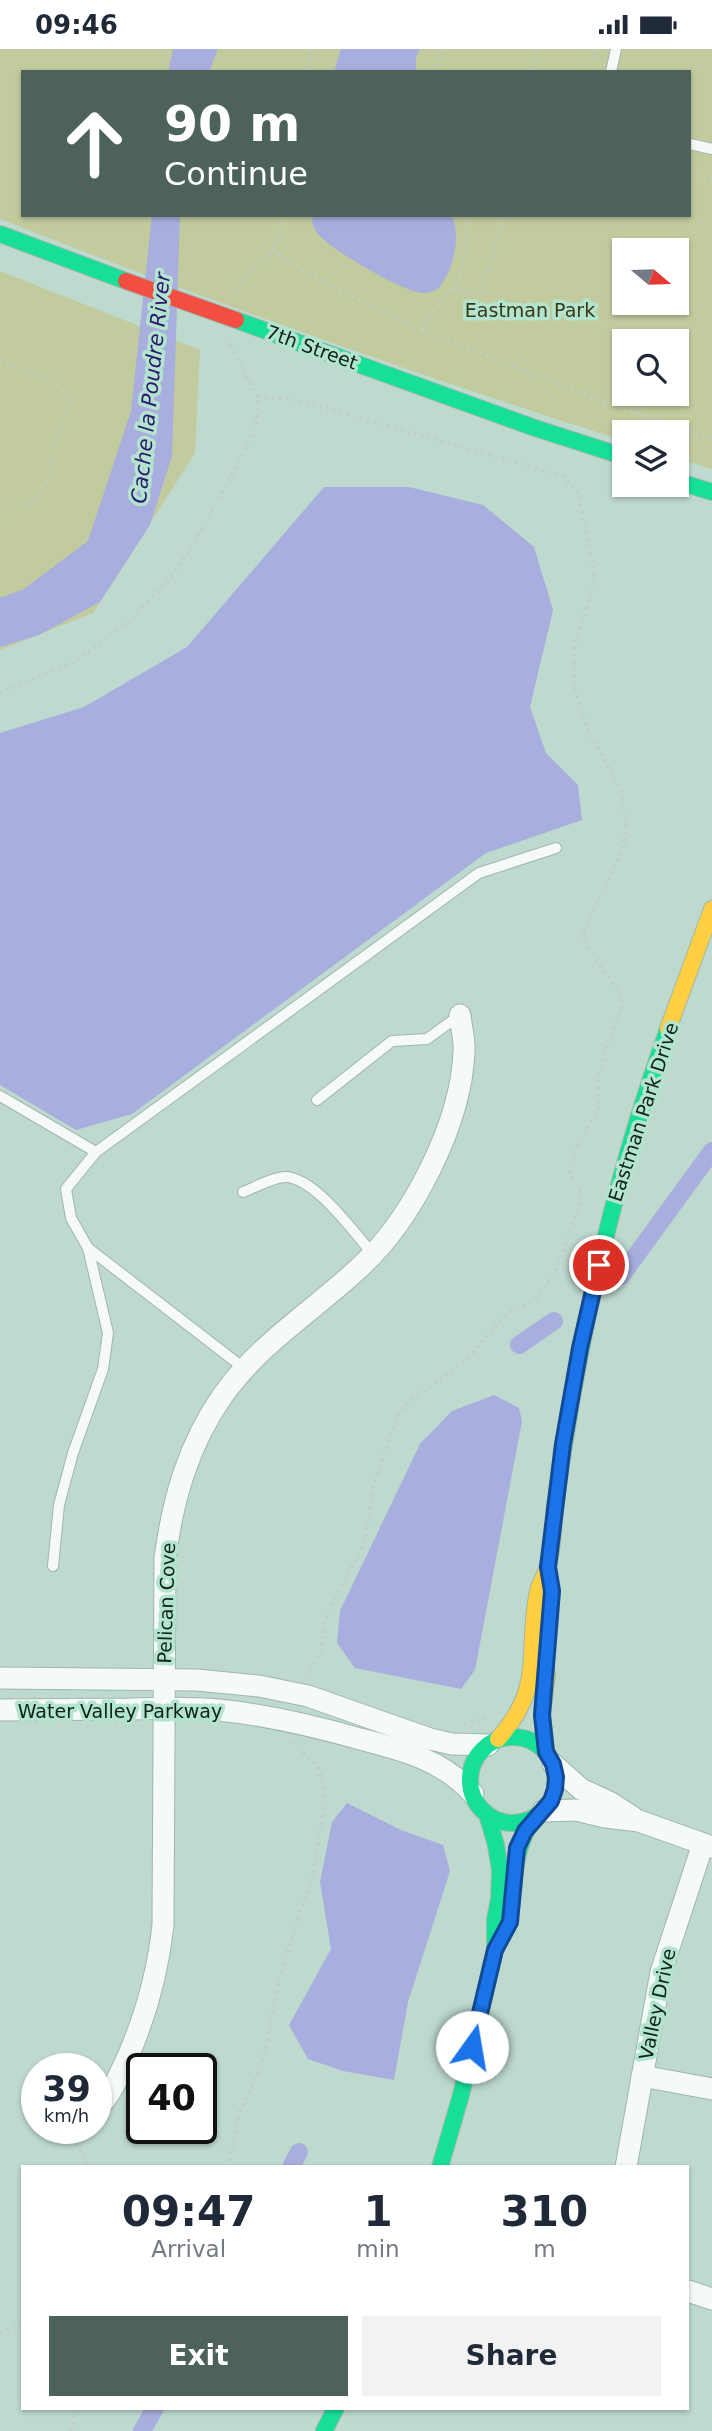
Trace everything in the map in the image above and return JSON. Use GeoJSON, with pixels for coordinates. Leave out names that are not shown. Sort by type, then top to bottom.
{"type":"FeatureCollection","features":[{"type":"Feature","properties":{"kind":"street","name":"7th Street"},"geometry":{"type":"LineString","coordinates":[[0,234],[535,428],[612,453]]}},
{"type":"Feature","properties":{"kind":"street"},"geometry":{"type":"LineString","coordinates":[[689,470],[712,476]]}},
{"type":"Feature","properties":{"kind":"street"},"geometry":{"type":"LineString","coordinates":[[689,485],[712,492]]}},
{"type":"Feature","properties":{"kind":"street","name":"Eastman Park Drive"},"geometry":{"type":"LineString","coordinates":[[552,1605],[548,1567],[563,1444],[580,1348],[616,1193],[634,1130],[712,909]]}},
{"type":"Feature","properties":{"kind":"street","name":"Pelican Cove"},"geometry":{"type":"LineString","coordinates":[[112,2087],[120,2076],[152,1992],[163,1925],[165,1558],[170,1514],[176,1491],[210,1415],[245,1369],[266,1346],[348,1279],[373,1254],[404,1216],[418,1193],[443,1138],[459,1091],[464,1051],[460,1015]]}},
{"type":"Feature","properties":{"kind":"street","name":"Eastman Park Drive"},"geometry":{"type":"LineString","coordinates":[[493,1742],[511,1728],[523,1709],[531,1684],[538,1588],[548,1567]]}},
{"type":"Feature","properties":{"kind":"street"},"geometry":{"type":"LineString","coordinates":[[495,1950],[510,1922],[517,1848],[525,1831],[551,1801],[555,1789],[556,1777],[542,1715],[548,1653]]}},
{"type":"Feature","properties":{"kind":"street","name":"Water Valley Parkway"},"geometry":{"type":"LineString","coordinates":[[0,1678],[226,1682],[301,1695],[430,1739],[470,1746],[493,1742]]}},
{"type":"Feature","properties":{"kind":"street","name":"Water Valley Parkway"},"geometry":{"type":"LineString","coordinates":[[0,1710],[217,1710],[295,1722],[423,1758],[444,1768],[473,1794]]}},
{"type":"Feature","properties":{"kind":"street"},"geometry":{"type":"LineString","coordinates":[[441,2165],[461,2095],[495,1950],[500,1870],[496,1845],[486,1814],[473,1794],[470,1783],[474,1762],[493,1742],[510,1737],[524,1738],[536,1743],[581,1789],[611,1803],[639,1821],[708,1846]]}},
{"type":"Feature","properties":{"kind":"street"},"geometry":{"type":"LineString","coordinates":[[486,1814],[511,1823],[523,1822],[538,1814],[576,1810],[639,1821]]}},
{"type":"Feature","properties":{"kind":"street","name":"Valley Drive"},"geometry":{"type":"LineString","coordinates":[[626,2165],[664,1961],[708,1846]]}},
{"type":"Feature","properties":{"kind":"street"},"geometry":{"type":"LineString","coordinates":[[642,2076],[712,2089]]}},
{"type":"Feature","properties":{"kind":"street"},"geometry":{"type":"LineString","coordinates":[[689,2291],[712,2299]]}},
{"type":"Feature","properties":{"kind":"street"},"geometry":{"type":"LineString","coordinates":[[324,2431],[335,2410]]}},
{"type":"Feature","properties":{"kind":"lane"},"geometry":{"type":"LineString","coordinates":[[611,70],[616,49]]}},
{"type":"Feature","properties":{"kind":"lane"},"geometry":{"type":"LineString","coordinates":[[691,144],[712,149]]}},
{"type":"Feature","properties":{"kind":"lane"},"geometry":{"type":"LineString","coordinates":[[53,1566],[59,1505],[73,1453],[103,1369],[108,1332],[88,1248],[71,1218],[66,1189],[96,1152],[479,873],[555,848]]}},
{"type":"Feature","properties":{"kind":"lane"},"geometry":{"type":"LineString","coordinates":[[317,1100],[392,1041],[427,1039],[460,1015]]}},
{"type":"Feature","properties":{"kind":"lane"},"geometry":{"type":"LineString","coordinates":[[0,1096],[96,1152]]}},
{"type":"Feature","properties":{"kind":"lane"},"geometry":{"type":"LineString","coordinates":[[243,1192],[285,1177],[301,1180],[318,1193],[373,1254]]}},
{"type":"Feature","properties":{"kind":"lane"},"geometry":{"type":"LineString","coordinates":[[88,1248],[245,1369]]}},
{"type":"Feature","properties":{"kind":"path"},"geometry":{"type":"LineString","coordinates":[[307,70],[311,49]]}},
{"type":"Feature","properties":{"kind":"path"},"geometry":{"type":"LineString","coordinates":[[438,70],[442,49]]}},
{"type":"Feature","properties":{"kind":"path"},"geometry":{"type":"LineString","coordinates":[[533,70],[537,49]]}},
{"type":"Feature","properties":{"kind":"path"},"geometry":{"type":"LineString","coordinates":[[590,70],[595,49]]}},
{"type":"Feature","properties":{"kind":"path"},"geometry":{"type":"LineString","coordinates":[[691,173],[712,179]]}},
{"type":"Feature","properties":{"kind":"path"},"geometry":{"type":"LineString","coordinates":[[234,300],[245,274],[273,251],[282,217]]}},
{"type":"Feature","properties":{"kind":"path"},"geometry":{"type":"LineString","coordinates":[[422,330],[437,305],[454,289],[467,244],[466,217]]}},
{"type":"Feature","properties":{"kind":"path"},"geometry":{"type":"LineString","coordinates":[[454,289],[483,292],[502,217]]}},
{"type":"Feature","properties":{"kind":"path"},"geometry":{"type":"LineString","coordinates":[[273,251],[343,293],[422,330],[597,399],[712,439]]}},
{"type":"Feature","properties":{"kind":"path"},"geometry":{"type":"LineString","coordinates":[[0,693],[72,663],[131,619],[169,580],[196,540],[241,458],[257,421],[258,397],[229,343],[229,336]]}},
{"type":"Feature","properties":{"kind":"path"},"geometry":{"type":"LineString","coordinates":[[0,362],[55,380],[71,401],[56,441],[51,476],[33,501],[14,506],[0,515]]}},
{"type":"Feature","properties":{"kind":"path"},"geometry":{"type":"LineString","coordinates":[[258,397],[297,400],[563,476],[578,493],[594,570],[591,594],[574,646],[575,688],[587,728],[621,790],[626,828],[623,849],[583,932],[585,943],[622,997],[623,1003],[598,1077],[599,1108],[577,1146],[569,1171],[580,1191],[579,1206],[558,1266],[537,1298],[499,1321],[468,1359],[405,1405],[396,1419],[374,1483],[364,1545],[329,1608],[324,1623],[321,1653],[307,1674],[301,1695]]}},
{"type":"Feature","properties":{"kind":"path"},"geometry":{"type":"LineString","coordinates":[[454,1724],[472,1723],[491,1715]]}},
{"type":"Feature","properties":{"kind":"path"},"geometry":{"type":"LineString","coordinates":[[228,2165],[240,2111],[262,2064],[280,1975],[294,1936],[300,1908],[312,1880],[325,1802],[317,1766],[290,1743],[295,1722]]}},
{"type":"Feature","properties":{"kind":"path"},"geometry":{"type":"LineString","coordinates":[[76,2144],[88,2165]]}},
{"type":"Feature","properties":{"kind":"path"},"geometry":{"type":"LineString","coordinates":[[0,2332],[21,2326]]}},
{"type":"Feature","properties":{"kind":"path"},"geometry":{"type":"LineString","coordinates":[[71,2431],[75,2410]]}},
{"type":"Feature","properties":{"kind":"green space","name":"Eastman Park"},"geometry":{"type":"Polygon","coordinates":[[[0,49],[712,49],[712,469],[689,462],[689,420],[612,420],[612,437],[311,335],[0,219],[0,49]]]}},
{"type":"Feature","properties":{"kind":"green space"},"geometry":{"type":"Polygon","coordinates":[[[0,271],[200,350],[195,453],[93,613],[0,650],[0,271]]]}},
{"type":"Feature","properties":{"kind":"water"},"geometry":{"type":"Polygon","coordinates":[[[173,49],[218,49],[210,70],[168,70],[173,49]]]}},
{"type":"Feature","properties":{"kind":"water"},"geometry":{"type":"Polygon","coordinates":[[[341,49],[420,49],[416,57],[416,70],[335,70],[341,49]]]}},
{"type":"Feature","properties":{"kind":"water","name":"Cache la Poudre River"},"geometry":{"type":"Polygon","coordinates":[[[152,217],[180,217],[172,456],[150,525],[100,602],[39,635],[0,647],[0,598],[24,589],[88,541],[131,411],[152,217]]]}},
{"type":"Feature","properties":{"kind":"water"},"geometry":{"type":"Polygon","coordinates":[[[312,217],[453,217],[456,244],[452,263],[438,289],[425,293],[414,291],[368,269],[337,250],[317,233],[312,217]]]}},
{"type":"Feature","properties":{"kind":"water"},"geometry":{"type":"Polygon","coordinates":[[[324,487],[409,487],[483,505],[534,547],[553,610],[530,707],[546,753],[578,785],[582,820],[486,853],[132,1114],[76,1130],[0,1085],[0,733],[84,707],[187,647],[324,487]]]}},
{"type":"Feature","properties":{"kind":"water"},"geometry":{"type":"Polygon","coordinates":[[[494,1395],[519,1408],[522,1421],[475,1670],[461,1689],[355,1668],[337,1643],[340,1611],[420,1444],[452,1411],[494,1395]]]}},
{"type":"Feature","properties":{"kind":"water"},"geometry":{"type":"Polygon","coordinates":[[[347,1803],[401,1830],[443,1845],[450,1871],[408,2002],[394,2080],[343,2071],[308,2059],[289,2025],[331,1949],[320,1882],[332,1822],[347,1803]]]}},
{"type":"Feature","properties":{"kind":"waterway"},"geometry":{"type":"LineString","coordinates":[[621,1276],[712,1151]]}},
{"type":"Feature","properties":{"kind":"waterway"},"geometry":{"type":"LineString","coordinates":[[519,1345],[554,1321]]}},
{"type":"Feature","properties":{"kind":"waterway"},"geometry":{"type":"LineString","coordinates":[[292,2165],[299,2152]]}},
{"type":"Feature","properties":{"kind":"waterway"},"geometry":{"type":"LineString","coordinates":[[142,2431],[154,2410]]}},
{"type":"Feature","properties":{"kind":"traffic: fast"},"geometry":{"type":"LineString","coordinates":[[0,234],[126,281]]}},
{"type":"Feature","properties":{"kind":"traffic: fast"},"geometry":{"type":"LineString","coordinates":[[236,320],[535,428],[612,453]]}},
{"type":"Feature","properties":{"kind":"traffic: fast"},"geometry":{"type":"LineString","coordinates":[[689,485],[712,492]]}},
{"type":"Feature","properties":{"kind":"traffic: fast"},"geometry":{"type":"LineString","coordinates":[[555,1507],[574,1385],[599,1265],[630,1146],[668,1029]]}},
{"type":"Feature","properties":{"kind":"traffic: fast"},"geometry":{"type":"LineString","coordinates":[[513,1737],[537,1744],[549,1756],[556,1780],[549,1804],[537,1816],[513,1823],[489,1816],[477,1804],[470,1780],[477,1756],[489,1744],[513,1737]]}},
{"type":"Feature","properties":{"kind":"traffic: fast"},"geometry":{"type":"LineString","coordinates":[[441,2165],[461,2095],[495,1950],[500,1870],[487,1814]]}},
{"type":"Feature","properties":{"kind":"traffic: fast"},"geometry":{"type":"LineString","coordinates":[[513,1891],[518,1852],[534,1817]]}},
{"type":"Feature","properties":{"kind":"traffic: fast"},"geometry":{"type":"LineString","coordinates":[[324,2431],[335,2410]]}},
{"type":"Feature","properties":{"kind":"traffic: slow"},"geometry":{"type":"LineString","coordinates":[[668,1029],[712,909]]}},
{"type":"Feature","properties":{"kind":"traffic: slow"},"geometry":{"type":"LineString","coordinates":[[498,1739],[513,1720],[523,1702],[528,1685],[538,1591],[550,1559],[555,1507]]}},
{"type":"Feature","properties":{"kind":"traffic: slow"},"geometry":{"type":"LineString","coordinates":[[546,1752],[542,1715],[547,1674]]}},
{"type":"Feature","properties":{"kind":"traffic: jam"},"geometry":{"type":"LineString","coordinates":[[126,281],[236,320]]}},
{"type":"Feature","properties":{"kind":"route"},"geometry":{"type":"LineString","coordinates":[[472,2047],[495,1950],[510,1922],[517,1848],[534,1818],[551,1801],[555,1789],[556,1777],[546,1752],[542,1715],[552,1591],[548,1567],[563,1444],[580,1348],[599,1265]]}}]}
